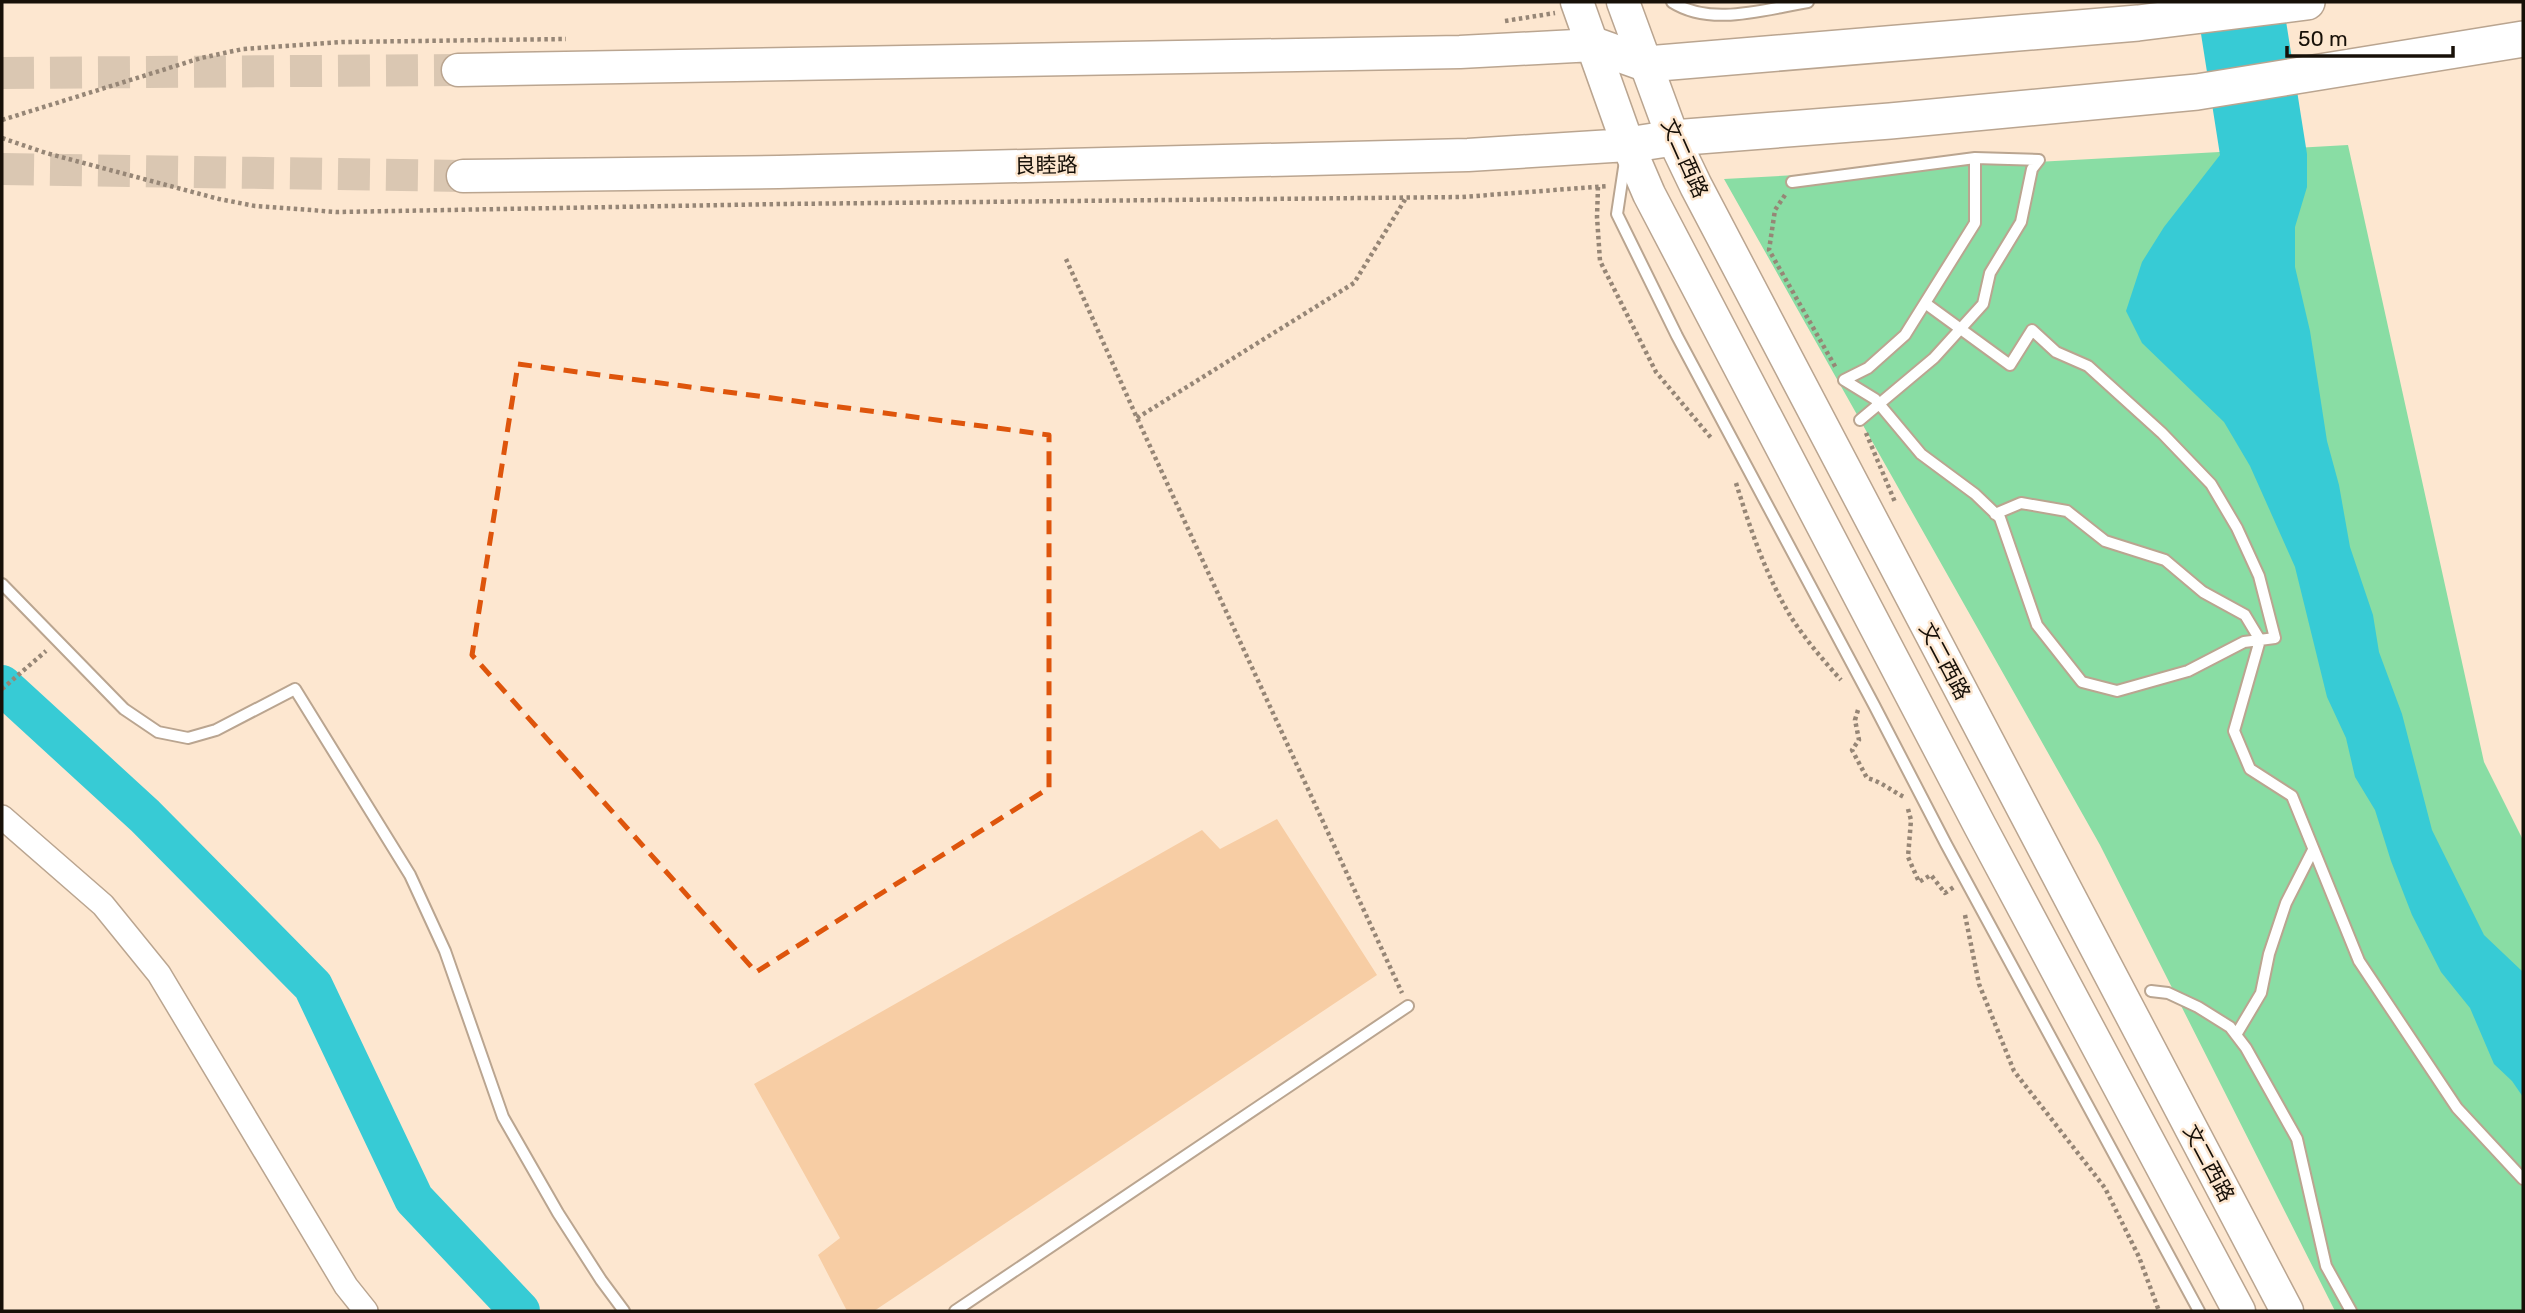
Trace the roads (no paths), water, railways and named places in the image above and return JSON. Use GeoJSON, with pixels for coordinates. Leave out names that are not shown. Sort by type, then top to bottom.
{"type":"FeatureCollection","features":[{"type":"Feature","properties":{"kind":"main road","name":"文二西路"},"geometry":{"type":"LineString","coordinates":[[1577,2],[1628,145],[1649,194],[1980,826],[2239,1311]]}},
{"type":"Feature","properties":{"kind":"main road","name":"文二西路"},"geometry":{"type":"LineString","coordinates":[[1623,2],[1673,138],[1696,186],[2287,1311]]}},
{"type":"Feature","properties":{"kind":"main road"},"geometry":{"type":"LineString","coordinates":[[458,70],[1460,52],[1594,45],[1647,64],[2124,24],[2301,3]]}},
{"type":"Feature","properties":{"kind":"main road"},"geometry":{"type":"LineString","coordinates":[[1628,145],[1673,138],[2197,92],[2523,39]]}},
{"type":"Feature","properties":{"kind":"main road","name":"良睦路"},"geometry":{"type":"LineString","coordinates":[[463,176],[779,172],[1468,155],[1628,145]]}},
{"type":"Feature","properties":{"kind":"street"},"geometry":{"type":"LineString","coordinates":[[2,817],[103,905],[159,974],[332,1263],[366,1311]]}},
{"type":"Feature","properties":{"kind":"lane"},"geometry":{"type":"LineString","coordinates":[[1672,2],[1682,8],[1720,16],[1808,2]]}},
{"type":"Feature","properties":{"kind":"lane"},"geometry":{"type":"LineString","coordinates":[[1628,145],[1617,214],[1677,336],[1946,844],[2199,1311]]}},
{"type":"Feature","properties":{"kind":"lane"},"geometry":{"type":"LineString","coordinates":[[1925,303],[2010,365],[2032,330],[2056,352],[2088,366],[2162,433],[2211,484],[2237,528],[2259,576],[2275,638],[2244,642],[2188,671],[2117,691],[2082,682],[2038,625],[2000,518],[1975,495],[1921,454],[1880,404],[1843,380],[1868,369],[1905,335],[1925,303],[1975,223],[1975,158]]}},
{"type":"Feature","properties":{"kind":"lane"},"geometry":{"type":"LineString","coordinates":[[1792,182],[1975,158],[2039,160],[2032,169],[2021,222],[1990,273],[1983,304],[1934,358],[1860,420]]}},
{"type":"Feature","properties":{"kind":"lane"},"geometry":{"type":"LineString","coordinates":[[1996,514],[2021,503],[2067,511],[2105,541],[2165,560],[2203,592],[2245,615],[2260,640],[2234,731],[2250,769],[2292,796],[2359,961],[2457,1108],[2523,1179]]}},
{"type":"Feature","properties":{"kind":"lane"},"geometry":{"type":"LineString","coordinates":[[2,584],[124,709],[158,732],[188,738],[216,730],[295,689],[410,875],[445,951],[503,1117],[558,1213],[624,1311]]}},
{"type":"Feature","properties":{"kind":"lane"},"geometry":{"type":"LineString","coordinates":[[2236,1035],[2261,993],[2269,954],[2286,903],[2313,850]]}},
{"type":"Feature","properties":{"kind":"lane"},"geometry":{"type":"LineString","coordinates":[[2151,991],[2168,993],[2198,1007],[2230,1027],[2236,1035],[2297,1139],[2326,1266],[2351,1311]]}},
{"type":"Feature","properties":{"kind":"lane"},"geometry":{"type":"LineString","coordinates":[[955,1311],[1408,1006]]}},
{"type":"Feature","properties":{"kind":"water"},"geometry":{"type":"Polygon","coordinates":[[[2196,2],[2283,2],[2307,154],[2307,187],[2295,227],[2295,267],[2310,331],[2327,441],[2339,485],[2350,547],[2373,615],[2379,652],[2402,714],[2432,830],[2484,935],[2523,972],[2523,1097],[2512,1081],[2494,1064],[2470,1008],[2441,972],[2412,915],[2375,810],[2355,777],[2346,738],[2327,697],[2295,567],[2250,466],[2224,422],[2142,343],[2126,311],[2142,262],[2164,227],[2220,155],[2196,2]]]}},
{"type":"Feature","properties":{"kind":"waterway"},"geometry":{"type":"LineString","coordinates":[[2,685],[145,816],[313,986],[414,1199],[520,1311]]}},
{"type":"Feature","properties":{"kind":"tunnel"},"geometry":{"type":"LineString","coordinates":[[2,73],[458,70]]}},
{"type":"Feature","properties":{"kind":"tunnel"},"geometry":{"type":"LineString","coordinates":[[2,169],[463,176]]}}]}
